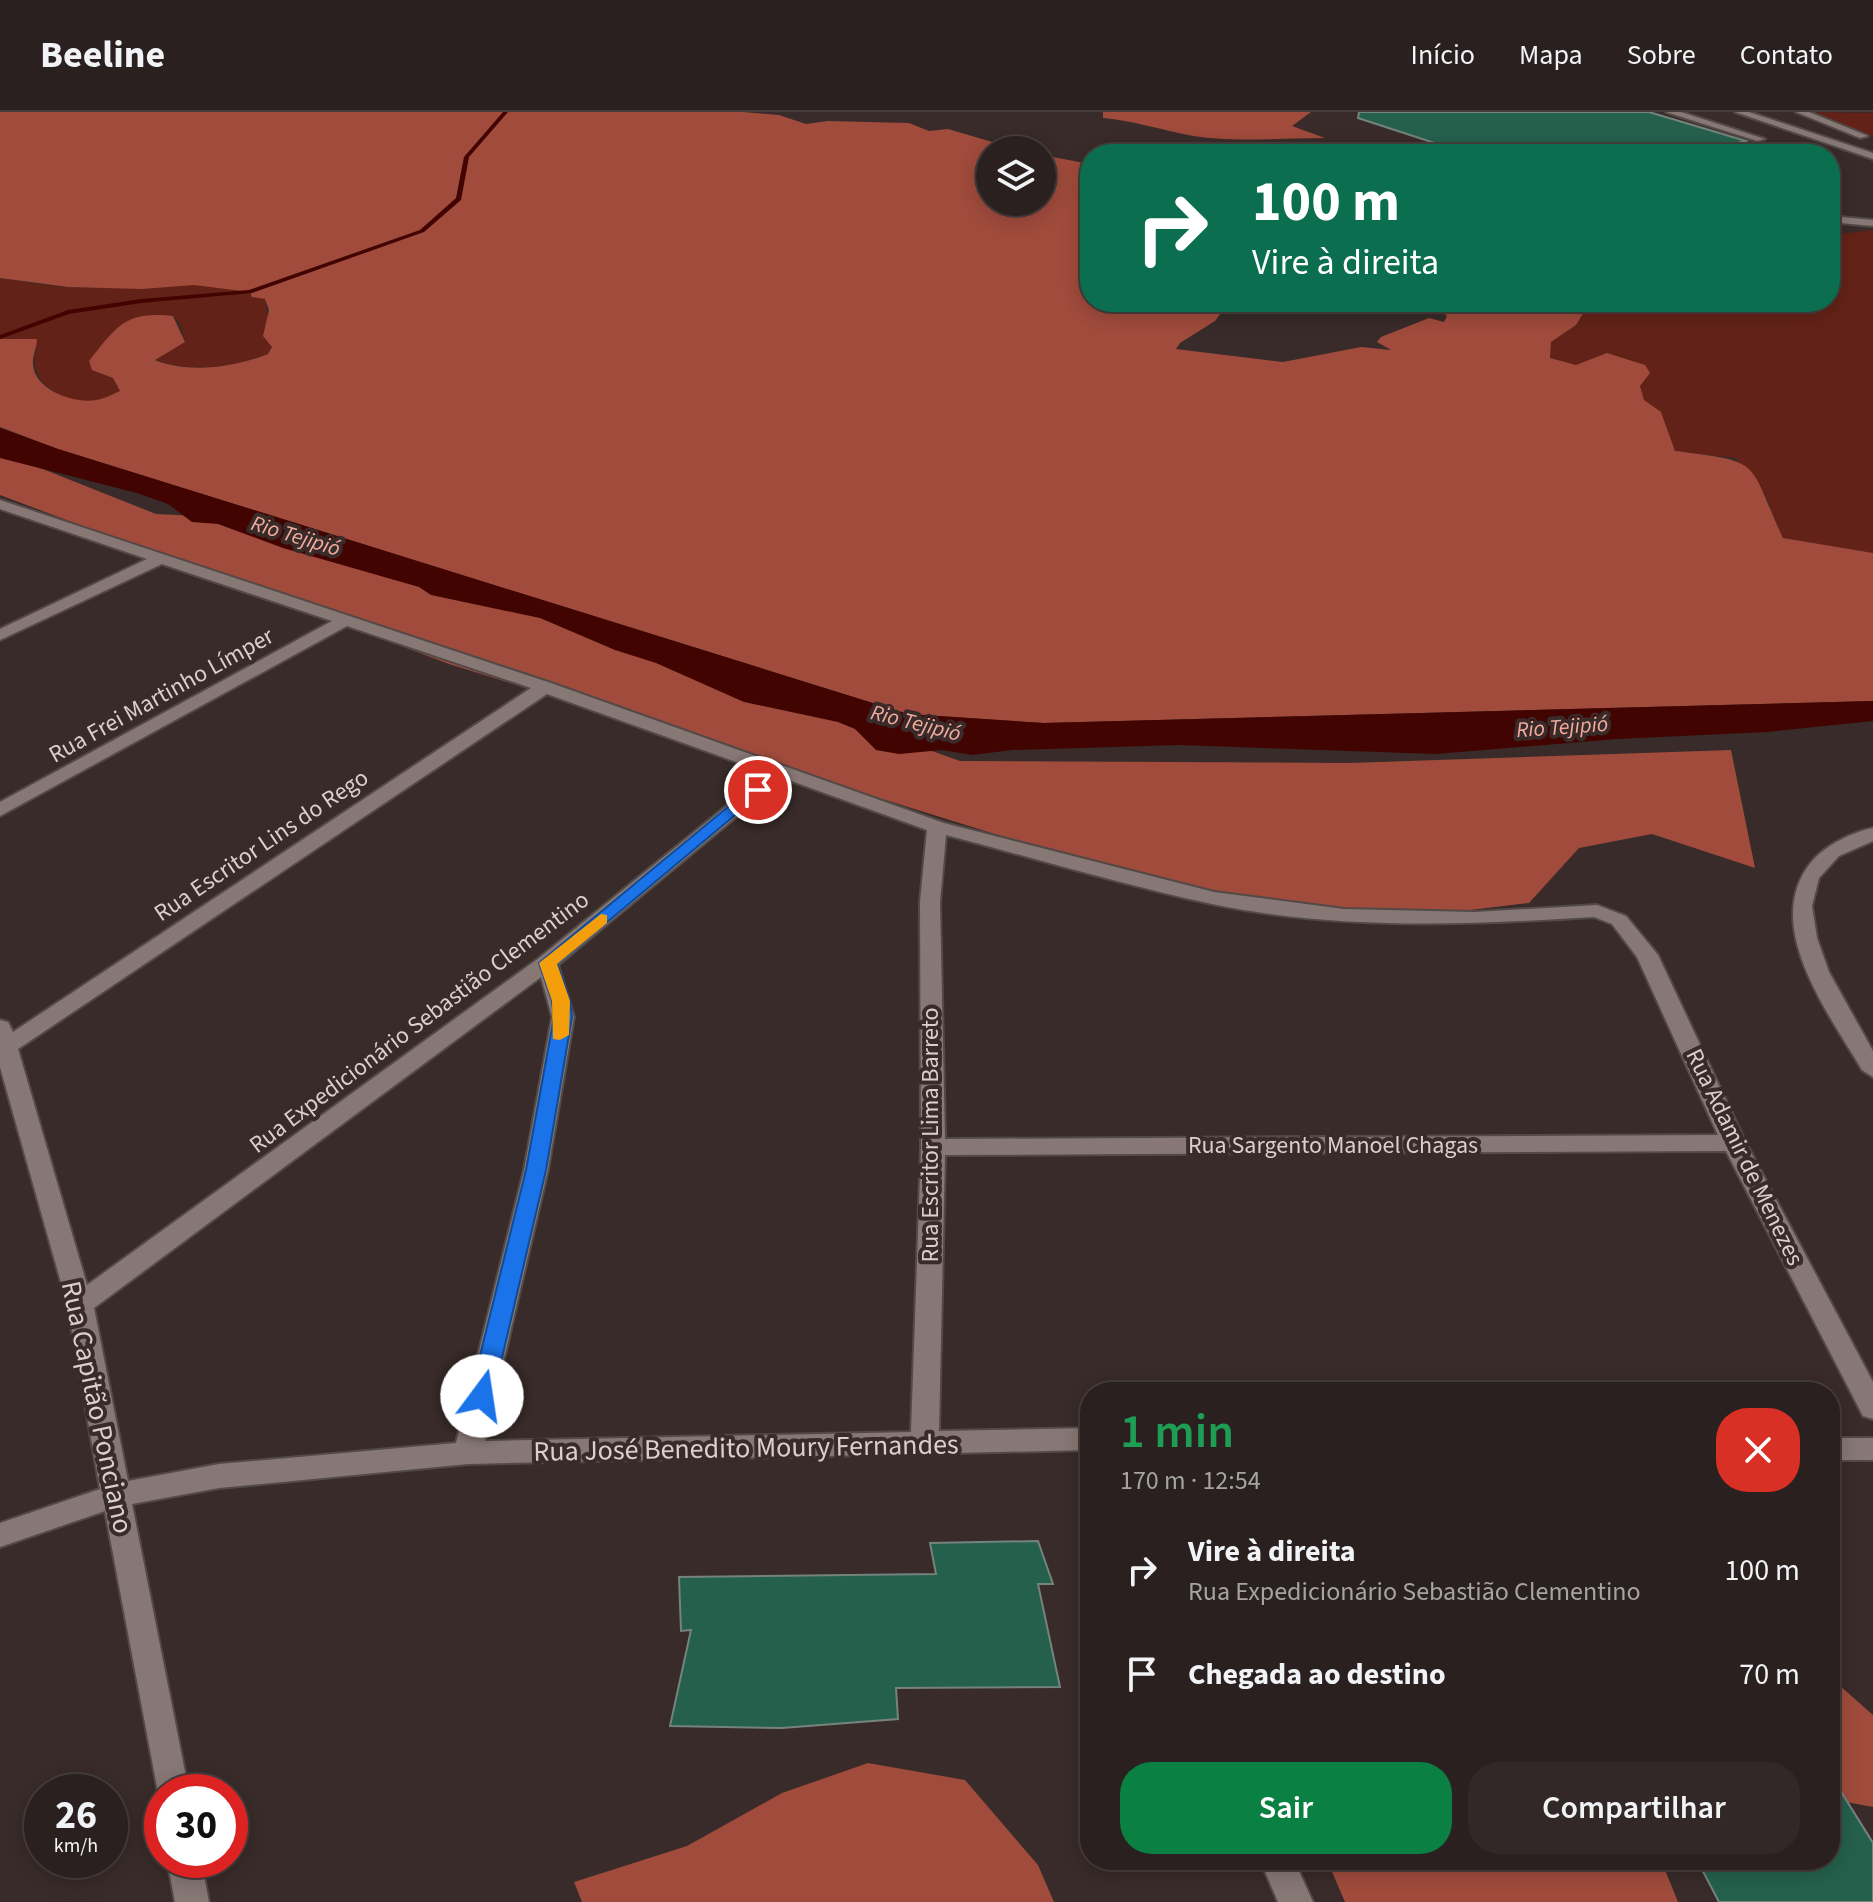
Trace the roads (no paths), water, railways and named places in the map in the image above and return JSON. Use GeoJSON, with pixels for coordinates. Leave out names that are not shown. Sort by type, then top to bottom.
{"type":"FeatureCollection","features":[{"type":"Feature","properties":{"kind":"street"},"geometry":{"type":"LineString","coordinates":[[1671,112],[1760,139]]}},
{"type":"Feature","properties":{"kind":"street"},"geometry":{"type":"LineString","coordinates":[[1740,112],[1837,144]]}},
{"type":"Feature","properties":{"kind":"street"},"geometry":{"type":"LineString","coordinates":[[1801,112],[1873,140]]}},
{"type":"Feature","properties":{"kind":"street"},"geometry":{"type":"LineString","coordinates":[[1840,145],[1873,156]]}},
{"type":"Feature","properties":{"kind":"street"},"geometry":{"type":"LineString","coordinates":[[1840,220],[1873,223]]}},
{"type":"Feature","properties":{"kind":"street"},"geometry":{"type":"LineString","coordinates":[[0,504],[545,687],[937,827]]}},
{"type":"Feature","properties":{"kind":"street"},"geometry":{"type":"LineString","coordinates":[[0,635],[159,559]]}},
{"type":"Feature","properties":{"kind":"street","name":"Rua Frei Martinho Límper"},"geometry":{"type":"LineString","coordinates":[[0,810],[344,621]]}},
{"type":"Feature","properties":{"kind":"street","name":"Rua Escritor Lins do Rego"},"geometry":{"type":"LineString","coordinates":[[3,1037],[545,687]]}},
{"type":"Feature","properties":{"kind":"street","name":"Rua Expedicionário Sebastião Clementino"},"geometry":{"type":"LineString","coordinates":[[80,1304],[547,963],[781,771]]}},
{"type":"Feature","properties":{"kind":"street","name":"Rua Adamir de Menezes"},"geometry":{"type":"LineString","coordinates":[[937,827],[1214,898],[1344,915],[1474,918],[1580,910],[1608,913],[1630,931],[1647,955],[1734,1143],[1873,1408]]}},
{"type":"Feature","properties":{"kind":"street","name":"Rua Escritor Lima Barreto"},"geometry":{"type":"LineString","coordinates":[[925,1443],[933,1147],[930,902],[937,827]]}},
{"type":"Feature","properties":{"kind":"street"},"geometry":{"type":"LineString","coordinates":[[1872,834],[1852,840],[1823,857],[1814,868],[1800,900],[1803,931],[1812,960],[1873,1070]]}},
{"type":"Feature","properties":{"kind":"street"},"geometry":{"type":"LineString","coordinates":[[468,1453],[536,1170],[563,1017],[561,1001],[547,963]]}},
{"type":"Feature","properties":{"kind":"street","name":"Rua Capitão Ponciano"},"geometry":{"type":"LineString","coordinates":[[3,1037],[80,1304],[169,1774]]}},
{"type":"Feature","properties":{"kind":"street","name":"Rua Sargento Manoel Chagas"},"geometry":{"type":"LineString","coordinates":[[933,1147],[1734,1143]]}},
{"type":"Feature","properties":{"kind":"street","name":"Rua José Benedito Moury Fernandes"},"geometry":{"type":"LineString","coordinates":[[0,1535],[117,1495],[219,1476],[468,1453],[925,1443],[1080,1443]]}},
{"type":"Feature","properties":{"kind":"street"},"geometry":{"type":"LineString","coordinates":[[1840,1449],[1873,1449]]}},
{"type":"Feature","properties":{"kind":"street"},"geometry":{"type":"LineString","coordinates":[[1282,1870],[1296,1902]]}},
{"type":"Feature","properties":{"kind":"street"},"geometry":{"type":"LineString","coordinates":[[187,1878],[192,1902]]}},
{"type":"Feature","properties":{"kind":"water","name":"Rio Tejipió"},"geometry":{"type":"Polygon","coordinates":[[[0,428],[58,449],[908,714],[1044,723],[1873,701],[1873,721],[1767,732],[1617,739],[1436,754],[1179,745],[1012,750],[972,755],[942,750],[899,754],[876,750],[855,729],[838,722],[744,702],[656,663],[615,650],[540,618],[431,595],[419,587],[283,548],[218,524],[192,522],[168,504],[137,493],[0,458],[0,428]]]}},
{"type":"Feature","properties":{"kind":"waterway"},"geometry":{"type":"LineString","coordinates":[[0,337],[68,312],[141,301],[250,292],[422,231],[459,199],[467,157],[506,112]]}}]}
